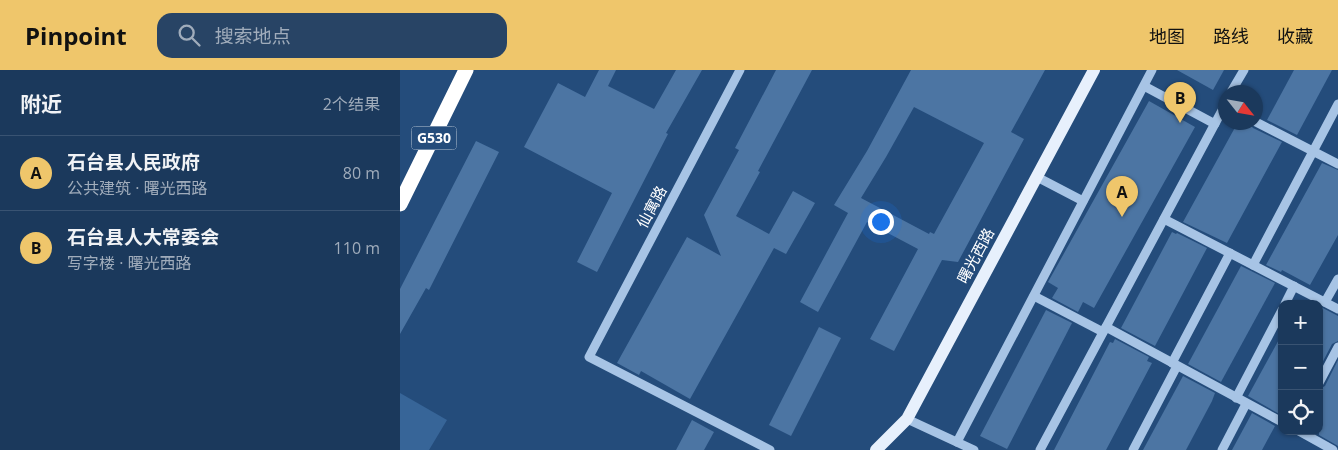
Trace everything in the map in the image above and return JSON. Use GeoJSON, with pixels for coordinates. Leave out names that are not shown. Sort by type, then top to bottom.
{"type":"FeatureCollection","features":[{"type":"Feature","properties":{"kind":"highway","name":"G530"},"geometry":{"type":"LineString","coordinates":[[400,204],[466,70]]}},
{"type":"Feature","properties":{"kind":"main road","name":"曙光西路"},"geometry":{"type":"LineString","coordinates":[[876,450],[907,419],[1094,70]]}},
{"type":"Feature","properties":{"kind":"street","name":"仙寓路"},"geometry":{"type":"LineString","coordinates":[[740,70],[590,357],[770,450]]}},
{"type":"Feature","properties":{"kind":"street"},"geometry":{"type":"LineString","coordinates":[[957,442],[1152,70]]}},
{"type":"Feature","properties":{"kind":"street"},"geometry":{"type":"LineString","coordinates":[[1236,85],[1244,70]]}},
{"type":"Feature","properties":{"kind":"street"},"geometry":{"type":"LineString","coordinates":[[1144,86],[1215,124]]}},
{"type":"Feature","properties":{"kind":"street"},"geometry":{"type":"LineString","coordinates":[[1253,265],[1338,104]]}},
{"type":"Feature","properties":{"kind":"street"},"geometry":{"type":"LineString","coordinates":[[1040,450],[1218,118]]}},
{"type":"Feature","properties":{"kind":"street"},"geometry":{"type":"LineString","coordinates":[[1263,126],[1338,164]]}},
{"type":"Feature","properties":{"kind":"street"},"geometry":{"type":"LineString","coordinates":[[1036,177],[1083,201]]}},
{"type":"Feature","properties":{"kind":"street"},"geometry":{"type":"LineString","coordinates":[[1164,218],[1338,309]]}},
{"type":"Feature","properties":{"kind":"street"},"geometry":{"type":"LineString","coordinates":[[1133,450],[1230,253]]}},
{"type":"Feature","properties":{"kind":"street"},"geometry":{"type":"LineString","coordinates":[[1326,302],[1338,279]]}},
{"type":"Feature","properties":{"kind":"street"},"geometry":{"type":"LineString","coordinates":[[1287,300],[1294,286]]}},
{"type":"Feature","properties":{"kind":"street"},"geometry":{"type":"LineString","coordinates":[[1034,296],[1175,365],[1278,420]]}},
{"type":"Feature","properties":{"kind":"street"},"geometry":{"type":"LineString","coordinates":[[1236,398],[1278,318]]}},
{"type":"Feature","properties":{"kind":"street"},"geometry":{"type":"LineString","coordinates":[[1323,375],[1338,347]]}},
{"type":"Feature","properties":{"kind":"street"},"geometry":{"type":"LineString","coordinates":[[1222,450],[1246,404]]}},
{"type":"Feature","properties":{"kind":"street"},"geometry":{"type":"LineString","coordinates":[[907,419],[974,450]]}},
{"type":"Feature","properties":{"kind":"street"},"geometry":{"type":"LineString","coordinates":[[1304,435],[1316,446],[1333,450]]}},
{"type":"Feature","properties":{"kind":"shaded area"},"geometry":{"type":"Polygon","coordinates":[[[400,393],[447,420],[429,450],[400,450],[400,393]]]}},
{"type":"Feature","properties":{"kind":"building"},"geometry":{"type":"Polygon","coordinates":[[[599,70],[616,70],[608,86],[654,109],[676,70],[702,70],[666,133],[668,134],[597,272],[577,262],[612,193],[524,147],[558,83],[585,97],[599,70]]]}},
{"type":"Feature","properties":{"kind":"building"},"geometry":{"type":"Polygon","coordinates":[[[776,70],[812,70],[736,216],[769,234],[793,191],[815,203],[786,254],[774,248],[690,399],[641,371],[639,375],[617,363],[687,237],[721,256],[704,215],[739,150],[735,148],[776,70]]]}},
{"type":"Feature","properties":{"kind":"building"},"geometry":{"type":"Polygon","coordinates":[[[911,70],[1045,70],[1011,132],[1024,139],[958,262],[942,260],[894,351],[870,339],[918,249],[867,222],[818,312],[800,302],[848,213],[834,205],[867,151],[911,70]],[[914,107],[861,198],[929,234],[930,232],[934,234],[984,143],[914,107]]]}},
{"type":"Feature","properties":{"kind":"building"},"geometry":{"type":"Polygon","coordinates":[[[1177,70],[1224,70],[1213,90],[1177,70]]]}},
{"type":"Feature","properties":{"kind":"building"},"geometry":{"type":"Polygon","coordinates":[[[1294,70],[1332,70],[1297,135],[1267,120],[1294,70]]]}},
{"type":"Feature","properties":{"kind":"building"},"geometry":{"type":"Polygon","coordinates":[[[1149,101],[1195,127],[1094,308],[1083,302],[1078,312],[1052,298],[1058,288],[1048,282],[1149,101]]]}},
{"type":"Feature","properties":{"kind":"building"},"geometry":{"type":"Polygon","coordinates":[[[1234,130],[1257,130],[1282,142],[1227,243],[1183,222],[1234,130]]]}},
{"type":"Feature","properties":{"kind":"building"},"geometry":{"type":"Polygon","coordinates":[[[476,141],[499,152],[429,290],[426,288],[400,334],[400,289],[476,141]]]}},
{"type":"Feature","properties":{"kind":"building"},"geometry":{"type":"Polygon","coordinates":[[[1322,163],[1338,170],[1338,235],[1310,285],[1282,270],[1281,272],[1266,265],[1322,163]]]}},
{"type":"Feature","properties":{"kind":"building"},"geometry":{"type":"Polygon","coordinates":[[[1172,232],[1207,248],[1155,346],[1121,328],[1172,232]]]}},
{"type":"Feature","properties":{"kind":"building"},"geometry":{"type":"Polygon","coordinates":[[[1241,266],[1275,283],[1221,382],[1188,364],[1241,266]]]}},
{"type":"Feature","properties":{"kind":"building"},"geometry":{"type":"Polygon","coordinates":[[[1323,308],[1338,316],[1338,341],[1332,344],[1323,361],[1323,308]]]}},
{"type":"Feature","properties":{"kind":"building"},"geometry":{"type":"Polygon","coordinates":[[[1046,310],[1072,323],[1007,449],[980,436],[1046,310]]]}},
{"type":"Feature","properties":{"kind":"building"},"geometry":{"type":"Polygon","coordinates":[[[819,327],[841,338],[791,436],[769,425],[819,327]]]}},
{"type":"Feature","properties":{"kind":"building"},"geometry":{"type":"Polygon","coordinates":[[[1115,339],[1149,357],[1147,361],[1152,363],[1106,450],[1054,450],[1110,342],[1113,343],[1115,339]]]}},
{"type":"Feature","properties":{"kind":"building"},"geometry":{"type":"Polygon","coordinates":[[[1278,341],[1278,413],[1248,396],[1278,341]]]}},
{"type":"Feature","properties":{"kind":"building"},"geometry":{"type":"Polygon","coordinates":[[[1338,360],[1338,446],[1319,435],[1323,435],[1323,387],[1338,360]]]}},
{"type":"Feature","properties":{"kind":"building"},"geometry":{"type":"Polygon","coordinates":[[[1183,376],[1215,393],[1186,450],[1143,450],[1183,376]]]}},
{"type":"Feature","properties":{"kind":"building"},"geometry":{"type":"Polygon","coordinates":[[[1252,413],[1275,426],[1262,450],[1232,450],[1252,413]]]}},
{"type":"Feature","properties":{"kind":"building"},"geometry":{"type":"Polygon","coordinates":[[[692,420],[714,432],[704,450],[676,450],[692,420]]]}},
{"type":"Feature","properties":{"kind":"place","name":"石台县人大常委会"},"geometry":{"type":"Point","coordinates":[1180,123]}},
{"type":"Feature","properties":{"kind":"place","name":"石台县人民政府"},"geometry":{"type":"Point","coordinates":[1122,217]}}]}
